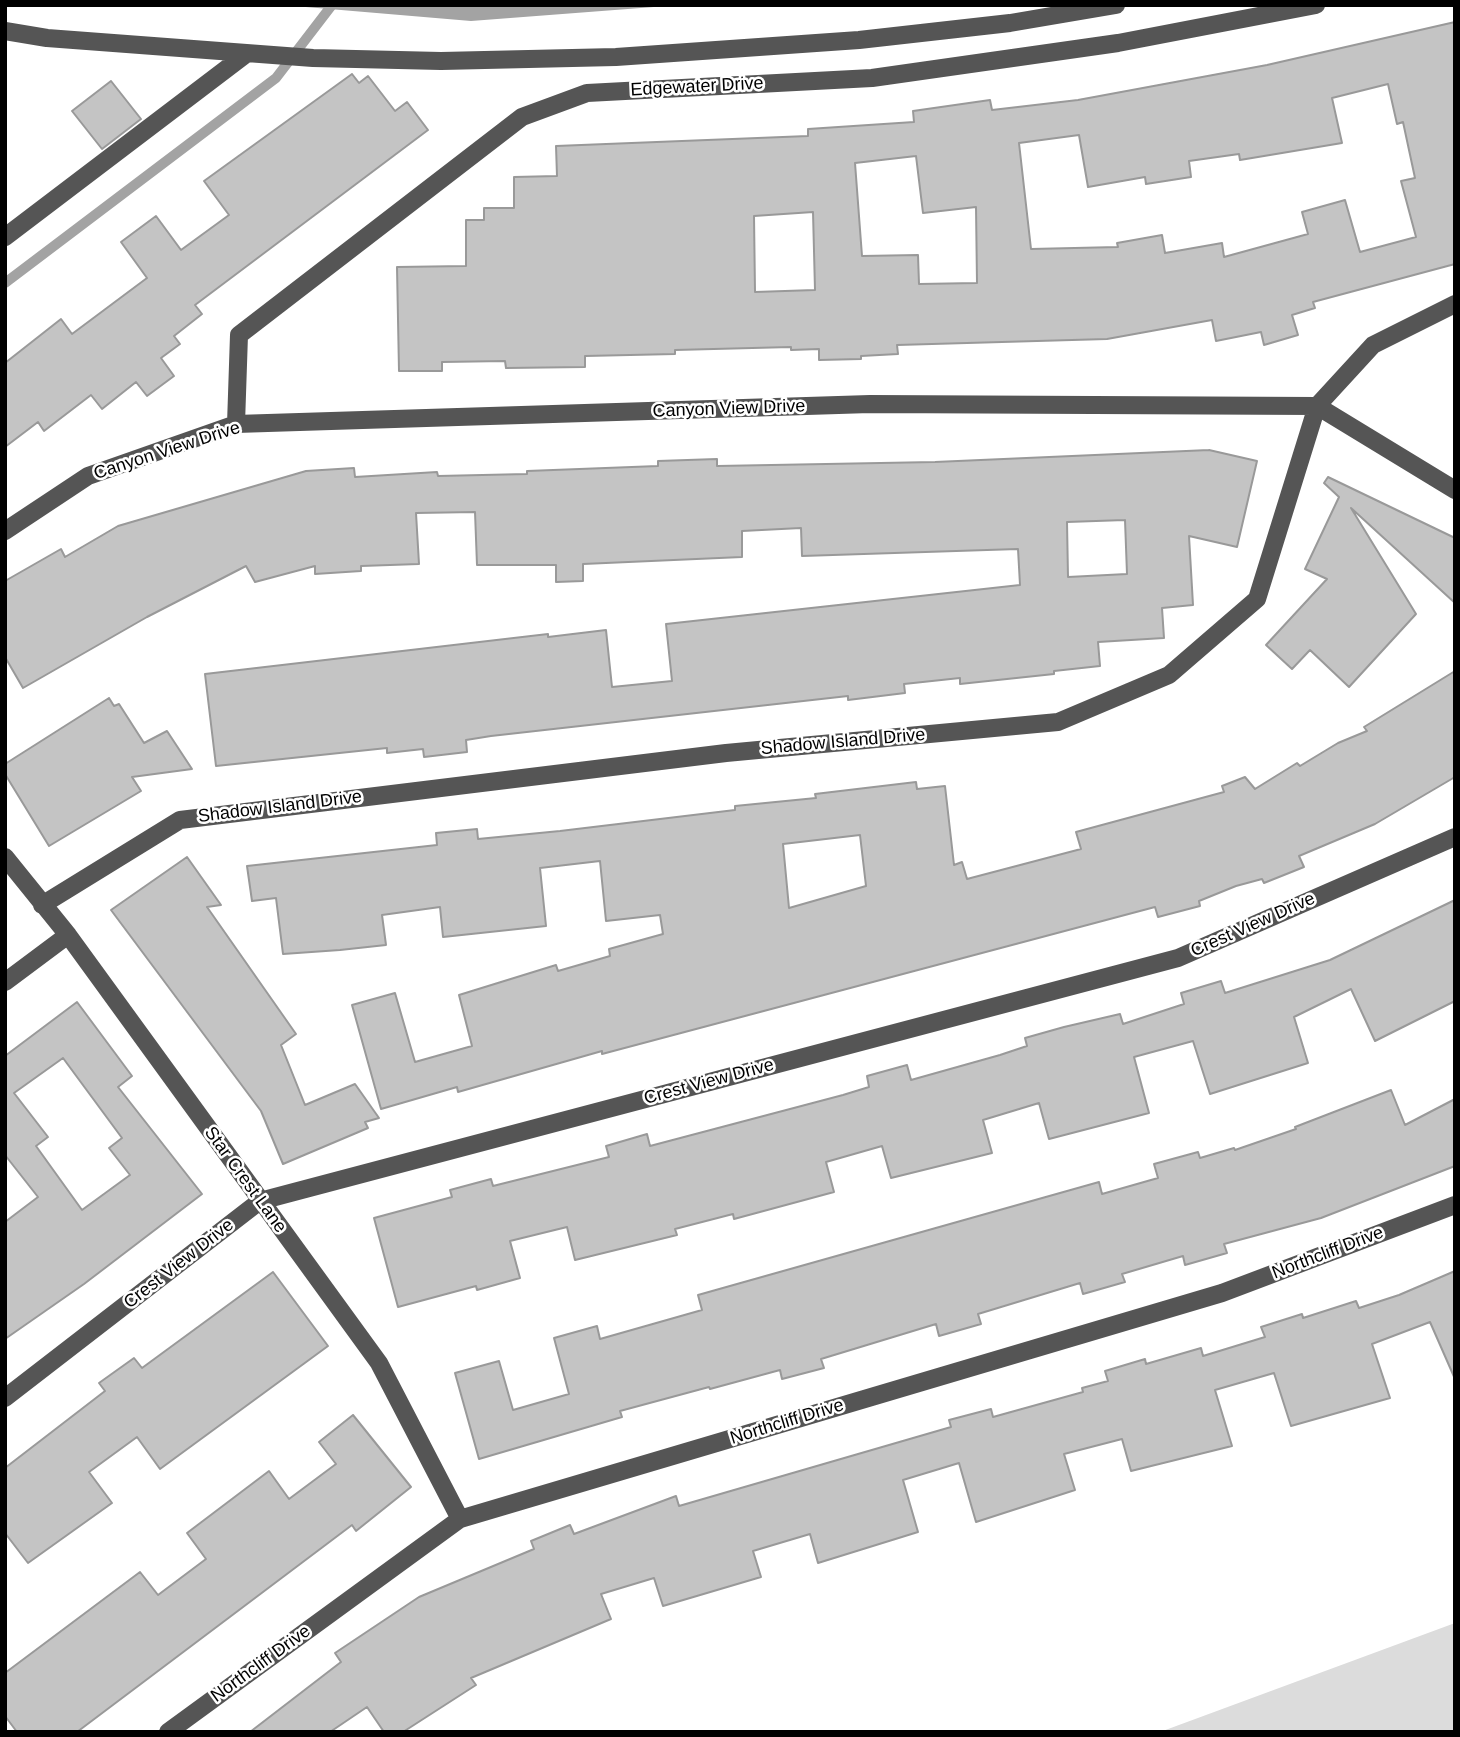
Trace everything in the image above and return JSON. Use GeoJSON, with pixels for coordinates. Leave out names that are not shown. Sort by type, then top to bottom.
{"type":"FeatureCollection","features":[{"type":"Feature","properties":{"kind":"street"},"geometry":{"type":"LineString","coordinates":[[5,31],[47,38],[255,55],[441,61],[630,56],[859,40],[1010,23],[1116,5]]}},
{"type":"Feature","properties":{"kind":"street","name":"Edgewater Drive"},"geometry":{"type":"LineString","coordinates":[[236,424],[239,335],[522,117],[587,93],[872,78],[1118,43],[1316,5]]}},
{"type":"Feature","properties":{"kind":"street"},"geometry":{"type":"LineString","coordinates":[[5,237],[255,55]]}},
{"type":"Feature","properties":{"kind":"street","name":"Shadow Island Drive"},"geometry":{"type":"LineString","coordinates":[[43,905],[180,820],[726,753],[1058,722],[1169,675],[1258,599],[1317,406],[1373,345],[1455,304]]}},
{"type":"Feature","properties":{"kind":"street","name":"Canyon View Drive"},"geometry":{"type":"LineString","coordinates":[[5,531],[88,476],[236,424],[870,404],[1317,406]]}},
{"type":"Feature","properties":{"kind":"street"},"geometry":{"type":"LineString","coordinates":[[1317,406],[1455,490]]}},
{"type":"Feature","properties":{"kind":"street","name":"Crest View Drive"},"geometry":{"type":"LineString","coordinates":[[5,1398],[260,1201],[1178,958],[1455,837]]}},
{"type":"Feature","properties":{"kind":"street","name":"Star Crest Lane"},"geometry":{"type":"LineString","coordinates":[[5,857],[68,935],[379,1363],[460,1519]]}},
{"type":"Feature","properties":{"kind":"street"},"geometry":{"type":"LineString","coordinates":[[5,982],[68,935]]}},
{"type":"Feature","properties":{"kind":"street","name":"Northcliff Drive"},"geometry":{"type":"LineString","coordinates":[[168,1732],[460,1519],[1222,1293],[1455,1205]]}},
{"type":"Feature","properties":{"kind":"shaded area"},"geometry":{"type":"Polygon","coordinates":[[[282,5],[680,5],[471,21],[282,5]]]}},
{"type":"Feature","properties":{"kind":"shaded area"},"geometry":{"type":"Polygon","coordinates":[[[1455,1623],[1455,1732],[1160,1732],[1455,1623]]]}},
{"type":"Feature","properties":{"kind":"building"},"geometry":{"type":"Polygon","coordinates":[[[1455,22],[1455,264],[1313,302],[1315,308],[1292,315],[1298,335],[1264,345],[1261,332],[1216,341],[1212,320],[1107,339],[897,345],[898,354],[861,356],[861,359],[819,360],[819,349],[791,350],[791,347],[675,350],[675,354],[585,356],[585,367],[506,368],[505,361],[442,362],[442,371],[399,371],[397,267],[466,266],[466,220],[484,220],[484,208],[514,208],[514,177],[557,176],[556,146],[808,136],[808,129],[914,122],[913,111],[990,100],[992,110],[1078,100],[1267,65],[1455,22]],[[1388,84],[1332,98],[1342,143],[1240,160],[1239,154],[1189,161],[1191,177],[1146,184],[1145,177],[1088,187],[1079,135],[1019,143],[1031,249],[1118,247],[1117,243],[1162,235],[1165,253],[1222,243],[1224,257],[1308,234],[1302,212],[1345,200],[1360,252],[1416,237],[1401,181],[1415,178],[1403,122],[1397,124],[1388,84]],[[916,156],[855,163],[862,256],[918,255],[919,284],[977,283],[976,207],[923,213],[916,156]],[[813,212],[754,216],[755,292],[815,290],[813,212]]]}},
{"type":"Feature","properties":{"kind":"building"},"geometry":{"type":"Polygon","coordinates":[[[352,74],[359,83],[368,76],[395,111],[407,102],[428,130],[195,305],[202,314],[174,336],[180,344],[161,358],[174,376],[147,396],[136,382],[102,409],[91,395],[44,431],[38,422],[5,447],[5,363],[61,319],[72,334],[147,278],[121,242],[156,216],[181,250],[229,215],[204,181],[352,74]]]}},
{"type":"Feature","properties":{"kind":"building"},"geometry":{"type":"Polygon","coordinates":[[[111,81],[141,119],[102,149],[72,111],[111,81]]]}},
{"type":"Feature","properties":{"kind":"building"},"geometry":{"type":"Polygon","coordinates":[[[1209,450],[1257,461],[1237,547],[1189,536],[1193,605],[1162,608],[1164,638],[1098,642],[1100,666],[1054,671],[1054,674],[960,684],[960,678],[904,684],[905,693],[848,700],[848,696],[491,736],[466,740],[467,752],[424,757],[423,749],[387,753],[387,748],[216,766],[205,674],[548,634],[548,637],[606,630],[612,687],[672,681],[666,624],[1020,585],[1018,549],[802,556],[801,528],[742,531],[742,557],[583,564],[583,581],[556,582],[556,565],[477,565],[475,512],[416,513],[419,564],[361,566],[361,571],[315,574],[315,566],[255,582],[246,566],[147,617],[23,688],[5,657],[5,581],[61,549],[65,557],[118,526],[306,471],[354,468],[355,477],[437,472],[438,476],[527,474],[527,471],[658,466],[658,461],[717,459],[717,466],[935,462],[1209,450]],[[1125,520],[1067,522],[1068,577],[1127,574],[1125,520]]]}},
{"type":"Feature","properties":{"kind":"building"},"geometry":{"type":"Polygon","coordinates":[[[1328,477],[1455,538],[1455,603],[1351,508],[1416,614],[1349,687],[1310,650],[1292,669],[1266,645],[1327,579],[1305,569],[1339,497],[1324,483],[1328,477]]]}},
{"type":"Feature","properties":{"kind":"building"},"geometry":{"type":"Polygon","coordinates":[[[1455,671],[1455,777],[1375,824],[1299,856],[1304,867],[1264,883],[1262,879],[1236,886],[1199,901],[1200,906],[1158,917],[1155,907],[602,1054],[602,1051],[458,1092],[457,1087],[381,1109],[352,1005],[395,993],[415,1062],[472,1046],[459,995],[556,965],[558,971],[610,956],[609,949],[663,934],[660,915],[606,921],[600,861],[540,868],[546,926],[443,937],[440,907],[382,915],[386,945],[283,954],[276,898],[252,901],[247,866],[437,845],[436,833],[477,829],[478,839],[560,831],[735,810],[735,806],[816,798],[815,794],[916,782],[917,789],[945,786],[954,865],[962,862],[967,879],[1081,849],[1076,832],[1224,792],[1222,786],[1245,777],[1255,789],[1297,763],[1300,766],[1338,743],[1367,731],[1364,727],[1455,671]],[[860,835],[783,844],[789,908],[866,886],[860,835]]]}},
{"type":"Feature","properties":{"kind":"building"},"geometry":{"type":"Polygon","coordinates":[[[109,698],[114,706],[119,704],[144,743],[167,731],[192,769],[132,777],[141,791],[49,846],[5,774],[5,764],[109,698]]]}},
{"type":"Feature","properties":{"kind":"building"},"geometry":{"type":"Polygon","coordinates":[[[187,857],[221,905],[207,907],[296,1034],[281,1045],[305,1105],[355,1084],[379,1118],[365,1122],[368,1128],[283,1164],[261,1111],[111,910],[187,857]]]}},
{"type":"Feature","properties":{"kind":"building"},"geometry":{"type":"Polygon","coordinates":[[[1455,900],[1455,1001],[1375,1041],[1351,989],[1294,1017],[1308,1063],[1210,1094],[1193,1041],[1134,1057],[1149,1113],[1049,1139],[1039,1103],[983,1120],[992,1153],[891,1178],[882,1146],[826,1162],[834,1192],[734,1219],[733,1214],[675,1229],[677,1235],[575,1260],[567,1227],[510,1241],[520,1278],[477,1290],[476,1286],[398,1307],[374,1218],[452,1197],[450,1190],[491,1179],[493,1186],[609,1157],[606,1146],[647,1134],[650,1146],[843,1095],[869,1087],[867,1076],[907,1065],[911,1080],[1027,1046],[1025,1038],[1064,1027],[1120,1014],[1123,1024],[1184,1004],[1181,993],[1221,981],[1225,993],[1330,960],[1455,900]]]}},
{"type":"Feature","properties":{"kind":"building"},"geometry":{"type":"Polygon","coordinates":[[[77,1002],[132,1076],[118,1087],[202,1194],[84,1284],[5,1339],[5,1222],[38,1197],[5,1155],[5,1056],[77,1002]],[[63,1058],[14,1093],[48,1137],[36,1146],[82,1210],[130,1175],[109,1148],[122,1138],[63,1058]]]}},
{"type":"Feature","properties":{"kind":"building"},"geometry":{"type":"Polygon","coordinates":[[[1391,1090],[1405,1125],[1455,1099],[1455,1166],[1321,1218],[1224,1244],[1227,1253],[1185,1265],[1183,1256],[1122,1274],[1125,1282],[1083,1294],[1080,1283],[978,1314],[981,1324],[939,1336],[936,1324],[821,1359],[824,1368],[782,1379],[780,1370],[710,1389],[709,1387],[620,1411],[622,1417],[479,1459],[455,1373],[499,1361],[513,1410],[569,1394],[554,1338],[597,1326],[600,1339],[702,1310],[698,1295],[1099,1182],[1102,1194],[1158,1178],[1154,1164],[1198,1152],[1200,1158],[1234,1148],[1235,1150],[1296,1129],[1295,1127],[1391,1090]]]}},
{"type":"Feature","properties":{"kind":"building"},"geometry":{"type":"Polygon","coordinates":[[[1455,1271],[1455,1379],[1430,1322],[1372,1344],[1390,1398],[1291,1426],[1274,1373],[1215,1390],[1232,1446],[1131,1471],[1122,1439],[1064,1454],[1075,1490],[976,1522],[959,1463],[903,1480],[918,1532],[818,1563],[810,1534],[753,1551],[761,1577],[663,1606],[654,1578],[601,1594],[611,1619],[471,1678],[476,1685],[403,1732],[384,1732],[367,1707],[330,1732],[250,1732],[341,1662],[335,1653],[419,1597],[534,1549],[531,1541],[570,1525],[574,1534],[676,1496],[679,1506],[951,1427],[949,1420],[991,1409],[993,1417],[1083,1392],[1082,1388],[1108,1381],[1105,1371],[1145,1359],[1146,1364],[1201,1348],[1203,1356],[1265,1337],[1261,1327],[1302,1314],[1303,1318],[1356,1301],[1359,1308],[1399,1295],[1455,1271]]]}},
{"type":"Feature","properties":{"kind":"building"},"geometry":{"type":"Polygon","coordinates":[[[273,1272],[328,1346],[160,1469],[137,1437],[89,1472],[112,1503],[28,1563],[5,1533],[5,1468],[105,1391],[99,1383],[134,1358],[142,1368],[273,1272]]]}},
{"type":"Feature","properties":{"kind":"building"},"geometry":{"type":"Polygon","coordinates":[[[353,1415],[411,1487],[356,1531],[352,1525],[77,1732],[17,1732],[5,1716],[5,1673],[140,1572],[158,1595],[206,1559],[187,1533],[269,1471],[289,1499],[336,1464],[319,1442],[353,1415]]]}},
{"type":"Feature","properties":{"kind":"waterway"},"geometry":{"type":"LineString","coordinates":[[5,283],[276,78],[332,5]]}}]}
